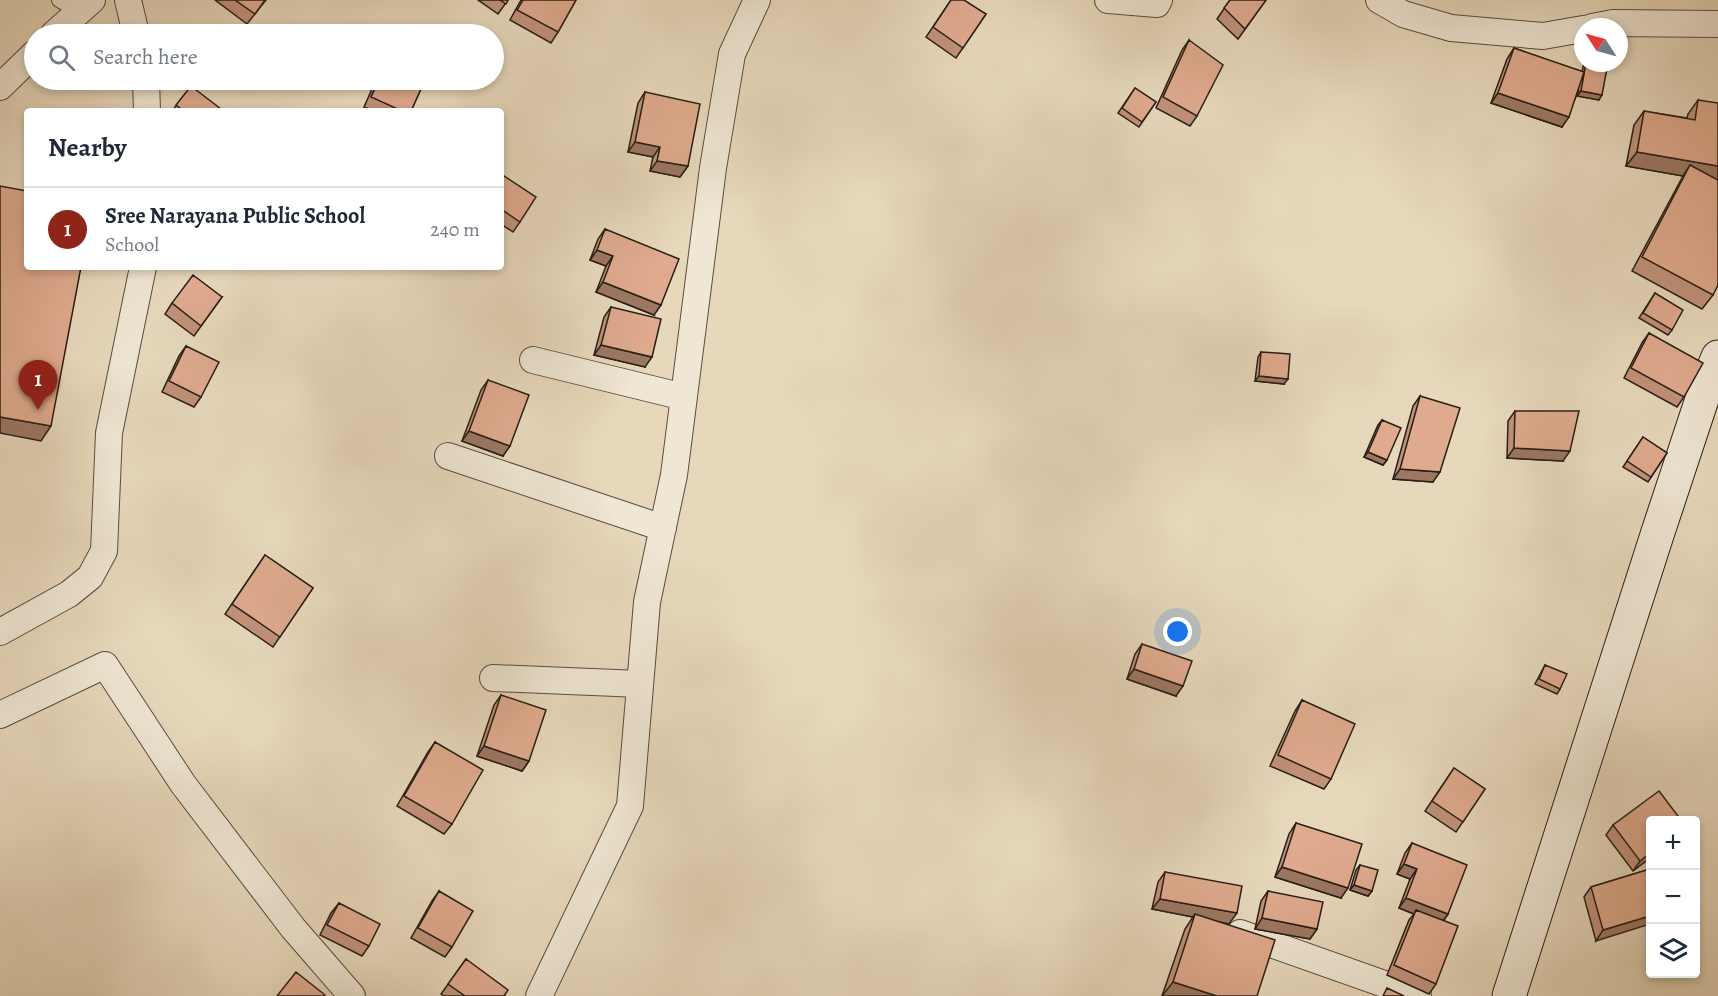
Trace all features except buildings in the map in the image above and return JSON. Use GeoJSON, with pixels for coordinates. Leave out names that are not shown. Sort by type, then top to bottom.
{"type":"FeatureCollection","features":[{"type":"Feature","properties":{"kind":"main road"},"geometry":{"type":"LineString","coordinates":[[1509,996],[1657,535],[1718,357]]}},
{"type":"Feature","properties":{"kind":"street"},"geometry":{"type":"LineString","coordinates":[[128,0],[134,24]]}},
{"type":"Feature","properties":{"kind":"street"},"geometry":{"type":"LineString","coordinates":[[539,996],[630,806],[647,602],[674,475],[713,168],[732,54],[757,0]]}},
{"type":"Feature","properties":{"kind":"street"},"geometry":{"type":"LineString","coordinates":[[1108,0],[1157,4],[1159,0]]}},
{"type":"Feature","properties":{"kind":"street"},"geometry":{"type":"LineString","coordinates":[[1379,0],[1403,14],[1451,28],[1543,36],[1574,31]]}},
{"type":"Feature","properties":{"kind":"street"},"geometry":{"type":"LineString","coordinates":[[62,24],[77,4]]}},
{"type":"Feature","properties":{"kind":"street"},"geometry":{"type":"LineString","coordinates":[[1628,23],[1718,24]]}},
{"type":"Feature","properties":{"kind":"street"},"geometry":{"type":"LineString","coordinates":[[0,87],[24,64]]}},
{"type":"Feature","properties":{"kind":"street"},"geometry":{"type":"LineString","coordinates":[[146,90],[147,108]]}},
{"type":"Feature","properties":{"kind":"street"},"geometry":{"type":"LineString","coordinates":[[0,632],[69,594],[90,577],[104,551],[109,433],[142,270]]}},
{"type":"Feature","properties":{"kind":"street"},"geometry":{"type":"LineString","coordinates":[[533,360],[684,397]]}},
{"type":"Feature","properties":{"kind":"street"},"geometry":{"type":"LineString","coordinates":[[448,456],[663,528]]}},
{"type":"Feature","properties":{"kind":"street"},"geometry":{"type":"LineString","coordinates":[[0,715],[105,665],[183,784],[293,928],[352,996]]}},
{"type":"Feature","properties":{"kind":"street"},"geometry":{"type":"LineString","coordinates":[[493,678],[640,684]]}},
{"type":"Feature","properties":{"kind":"street"},"geometry":{"type":"LineString","coordinates":[[1240,933],[1418,996]]}},
{"type":"Feature","properties":{"kind":"place","name":"Sree Narayana Public School"},"geometry":{"type":"Point","coordinates":[38,410]}}]}
